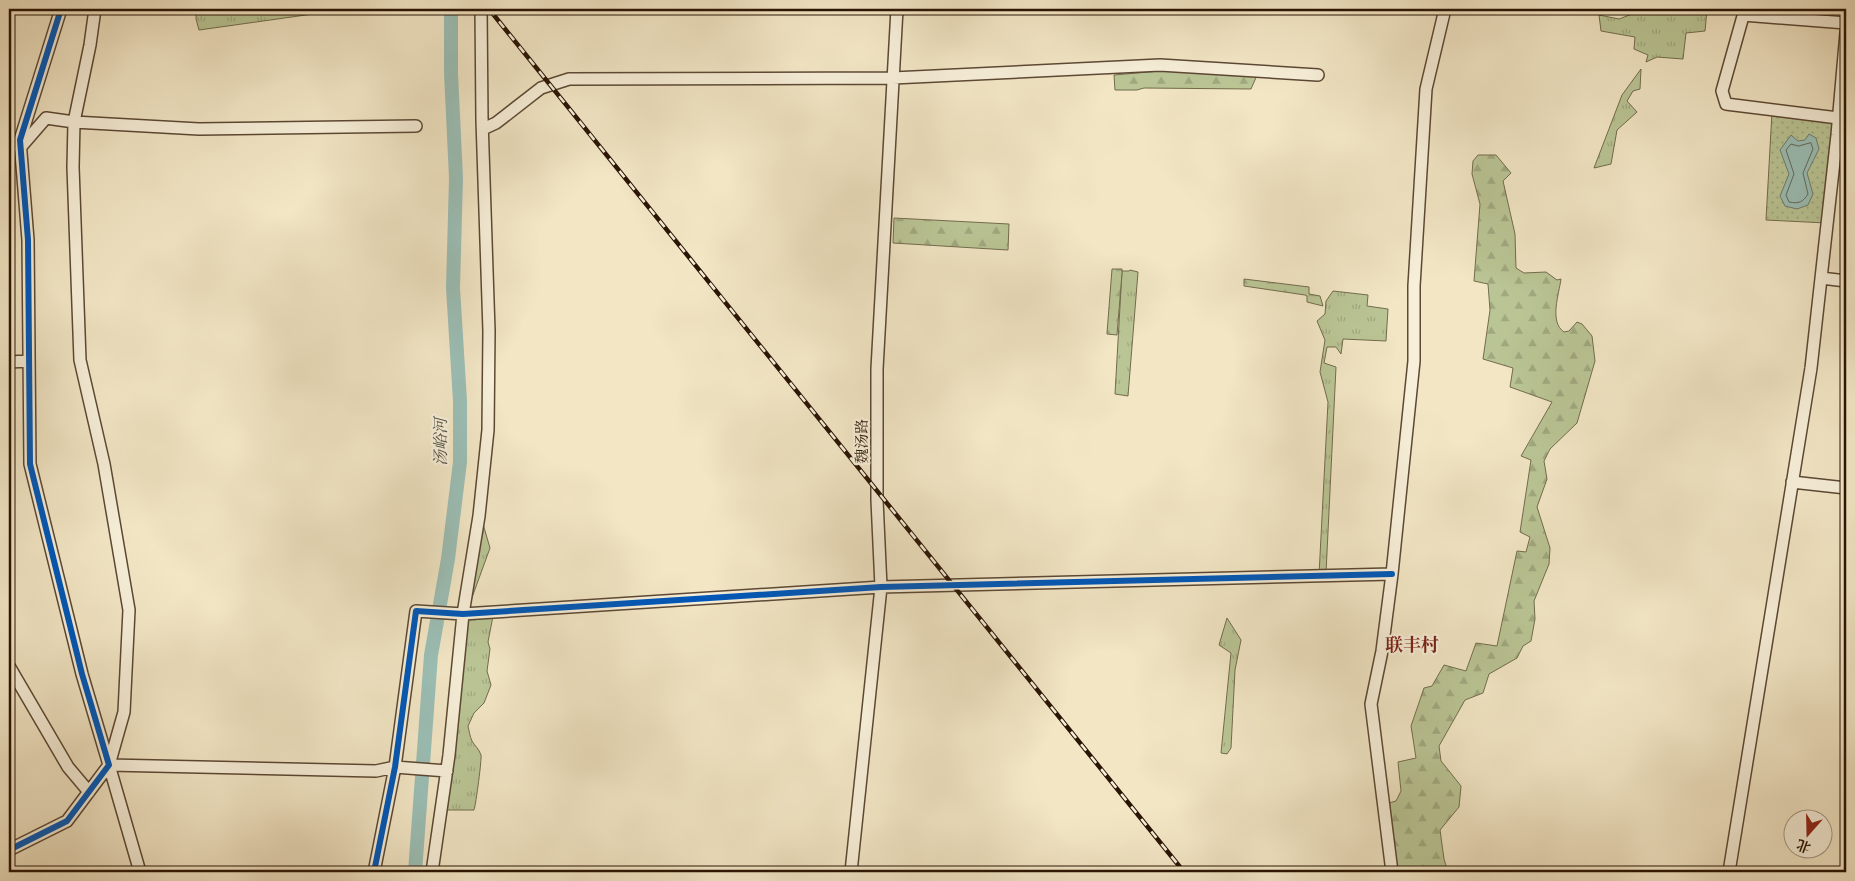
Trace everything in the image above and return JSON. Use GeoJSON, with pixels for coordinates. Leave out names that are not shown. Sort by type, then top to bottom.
{"type":"FeatureCollection","features":[{"type":"Feature","properties":{"kind":"street"},"geometry":{"type":"LineString","coordinates":[[61,9],[20,140],[28,240],[30,464],[82,674],[140,872]]}},
{"type":"Feature","properties":{"kind":"street"},"geometry":{"type":"LineString","coordinates":[[9,850],[67,821],[109,765],[124,712],[129,610],[104,464],[80,360],[73,167],[74,122],[90,45],[95,9]]}},
{"type":"Feature","properties":{"kind":"street"},"geometry":{"type":"LineString","coordinates":[[432,872],[447,771],[459,614],[479,516],[488,430],[488,331],[481,9]]}},
{"type":"Feature","properties":{"kind":"street","name":"魏汤路"},"geometry":{"type":"LineString","coordinates":[[851,872],[881,586],[876,500],[877,369],[897,9]]}},
{"type":"Feature","properties":{"kind":"street"},"geometry":{"type":"LineString","coordinates":[[1392,872],[1371,704],[1382,651],[1392,574],[1414,361],[1414,286],[1426,89],[1445,9]]}},
{"type":"Feature","properties":{"kind":"street"},"geometry":{"type":"LineString","coordinates":[[1843,118],[1726,104],[1722,90],[1744,12],[1846,23]]}},
{"type":"Feature","properties":{"kind":"street"},"geometry":{"type":"LineString","coordinates":[[1729,872],[1811,368],[1821,278],[1843,118],[1846,32]]}},
{"type":"Feature","properties":{"kind":"street"},"geometry":{"type":"LineString","coordinates":[[483,129],[496,123],[541,88],[569,79],[893,78],[1160,65],[1318,75]]}},
{"type":"Feature","properties":{"kind":"street"},"geometry":{"type":"LineString","coordinates":[[20,148],[46,118],[74,122],[199,129],[416,126]]}},
{"type":"Feature","properties":{"kind":"street"},"geometry":{"type":"LineString","coordinates":[[1821,278],[1846,281]]}},
{"type":"Feature","properties":{"kind":"street"},"geometry":{"type":"LineString","coordinates":[[9,362],[29,361]]}},
{"type":"Feature","properties":{"kind":"street"},"geometry":{"type":"LineString","coordinates":[[1792,482],[1846,488]]}},
{"type":"Feature","properties":{"kind":"street"},"geometry":{"type":"LineString","coordinates":[[374,872],[394,766],[416,611],[459,614],[881,586],[1392,574]]}},
{"type":"Feature","properties":{"kind":"street"},"geometry":{"type":"LineString","coordinates":[[9,666],[68,767],[89,792]]}},
{"type":"Feature","properties":{"kind":"street"},"geometry":{"type":"LineString","coordinates":[[109,765],[376,771],[394,766],[447,771]]}},
{"type":"Feature","properties":{"kind":"green space"},"geometry":{"type":"Polygon","coordinates":[[[196,9],[312,9],[313,14],[199,30],[196,9]]]}},
{"type":"Feature","properties":{"kind":"green space"},"geometry":{"type":"Polygon","coordinates":[[[1632,9],[1707,10],[1705,31],[1686,33],[1683,59],[1657,57],[1646,62],[1648,55],[1634,49],[1635,37],[1601,31],[1599,15],[1619,19],[1632,14],[1632,9]]]}},
{"type":"Feature","properties":{"kind":"green space"},"geometry":{"type":"Polygon","coordinates":[[[1183,69],[1258,73],[1251,89],[1144,88],[1137,90],[1115,90],[1114,75],[1183,69]]]}},
{"type":"Feature","properties":{"kind":"green space"},"geometry":{"type":"Polygon","coordinates":[[[1641,69],[1640,89],[1633,91],[1627,101],[1637,112],[1617,130],[1611,164],[1594,168],[1622,95],[1641,69]]]}},
{"type":"Feature","properties":{"kind":"green space"},"geometry":{"type":"Polygon","coordinates":[[[1772,112],[1834,115],[1826,223],[1766,220],[1772,112]]]}},
{"type":"Feature","properties":{"kind":"green space"},"geometry":{"type":"Polygon","coordinates":[[[1478,155],[1496,155],[1511,173],[1503,181],[1515,234],[1516,268],[1524,273],[1546,272],[1557,280],[1561,279],[1556,307],[1559,327],[1564,332],[1569,331],[1577,322],[1582,324],[1592,336],[1595,361],[1577,423],[1550,449],[1544,461],[1547,479],[1537,507],[1550,548],[1549,564],[1534,601],[1535,619],[1531,641],[1523,646],[1517,658],[1489,674],[1483,693],[1465,700],[1439,746],[1441,761],[1461,786],[1459,807],[1440,830],[1448,872],[1392,872],[1385,804],[1396,801],[1401,791],[1398,762],[1416,758],[1411,726],[1424,688],[1432,686],[1444,665],[1466,671],[1476,643],[1497,646],[1517,551],[1526,552],[1530,537],[1520,532],[1531,460],[1521,456],[1552,402],[1510,387],[1513,368],[1483,359],[1490,310],[1488,284],[1474,281],[1480,204],[1472,174],[1473,161],[1478,155]]]}},
{"type":"Feature","properties":{"kind":"green space"},"geometry":{"type":"Polygon","coordinates":[[[894,218],[1009,224],[1008,250],[893,243],[894,218]]]}},
{"type":"Feature","properties":{"kind":"green space"},"geometry":{"type":"Polygon","coordinates":[[[1112,269],[1122,269],[1117,335],[1107,334],[1112,269]]]}},
{"type":"Feature","properties":{"kind":"green space"},"geometry":{"type":"Polygon","coordinates":[[[1122,271],[1138,272],[1128,396],[1115,394],[1122,271]]]}},
{"type":"Feature","properties":{"kind":"green space"},"geometry":{"type":"Polygon","coordinates":[[[1244,279],[1309,287],[1309,294],[1320,296],[1323,306],[1307,302],[1307,296],[1305,295],[1244,286],[1244,279]]]}},
{"type":"Feature","properties":{"kind":"green space"},"geometry":{"type":"Polygon","coordinates":[[[1333,291],[1368,295],[1367,306],[1388,309],[1386,341],[1343,339],[1341,354],[1336,347],[1327,347],[1324,363],[1336,367],[1326,573],[1319,575],[1328,402],[1320,372],[1325,340],[1317,321],[1325,314],[1326,301],[1333,291]]]}},
{"type":"Feature","properties":{"kind":"green space"},"geometry":{"type":"Polygon","coordinates":[[[483,524],[490,548],[470,603],[483,524]]]}},
{"type":"Feature","properties":{"kind":"green space"},"geometry":{"type":"Polygon","coordinates":[[[493,616],[488,642],[490,649],[487,671],[491,685],[484,703],[474,713],[468,726],[472,741],[481,755],[474,810],[443,810],[467,622],[469,619],[493,616]]]}},
{"type":"Feature","properties":{"kind":"green space"},"geometry":{"type":"Polygon","coordinates":[[[1227,618],[1241,640],[1235,670],[1231,748],[1227,754],[1221,753],[1231,653],[1219,645],[1227,618]]]}},
{"type":"Feature","properties":{"kind":"water"},"geometry":{"type":"Polygon","coordinates":[[[1809,134],[1816,138],[1819,149],[1807,173],[1813,194],[1808,205],[1797,209],[1785,206],[1780,196],[1789,174],[1780,150],[1791,135],[1798,141],[1805,140],[1809,134]]]}},
{"type":"Feature","properties":{"kind":"waterway","name":"汤峪河"},"geometry":{"type":"LineString","coordinates":[[415,872],[431,655],[448,559],[460,462],[460,401],[453,288],[456,178],[451,73],[451,9]]}},
{"type":"Feature","properties":{"kind":"railway"},"geometry":{"type":"LineString","coordinates":[[489,9],[1184,872]]}},
{"type":"Feature","properties":{"kind":"cycle path"},"geometry":{"type":"LineString","coordinates":[[9,850],[67,821],[109,765],[82,674],[30,464],[28,240],[20,140],[61,9]]}},
{"type":"Feature","properties":{"kind":"cycle path"},"geometry":{"type":"LineString","coordinates":[[374,872],[395,767],[416,611],[463,614],[881,587],[1392,574]]}},
{"type":"Feature","properties":{"kind":"district","name":"联丰村"},"geometry":{"type":"Point","coordinates":[1412,646]}}]}
